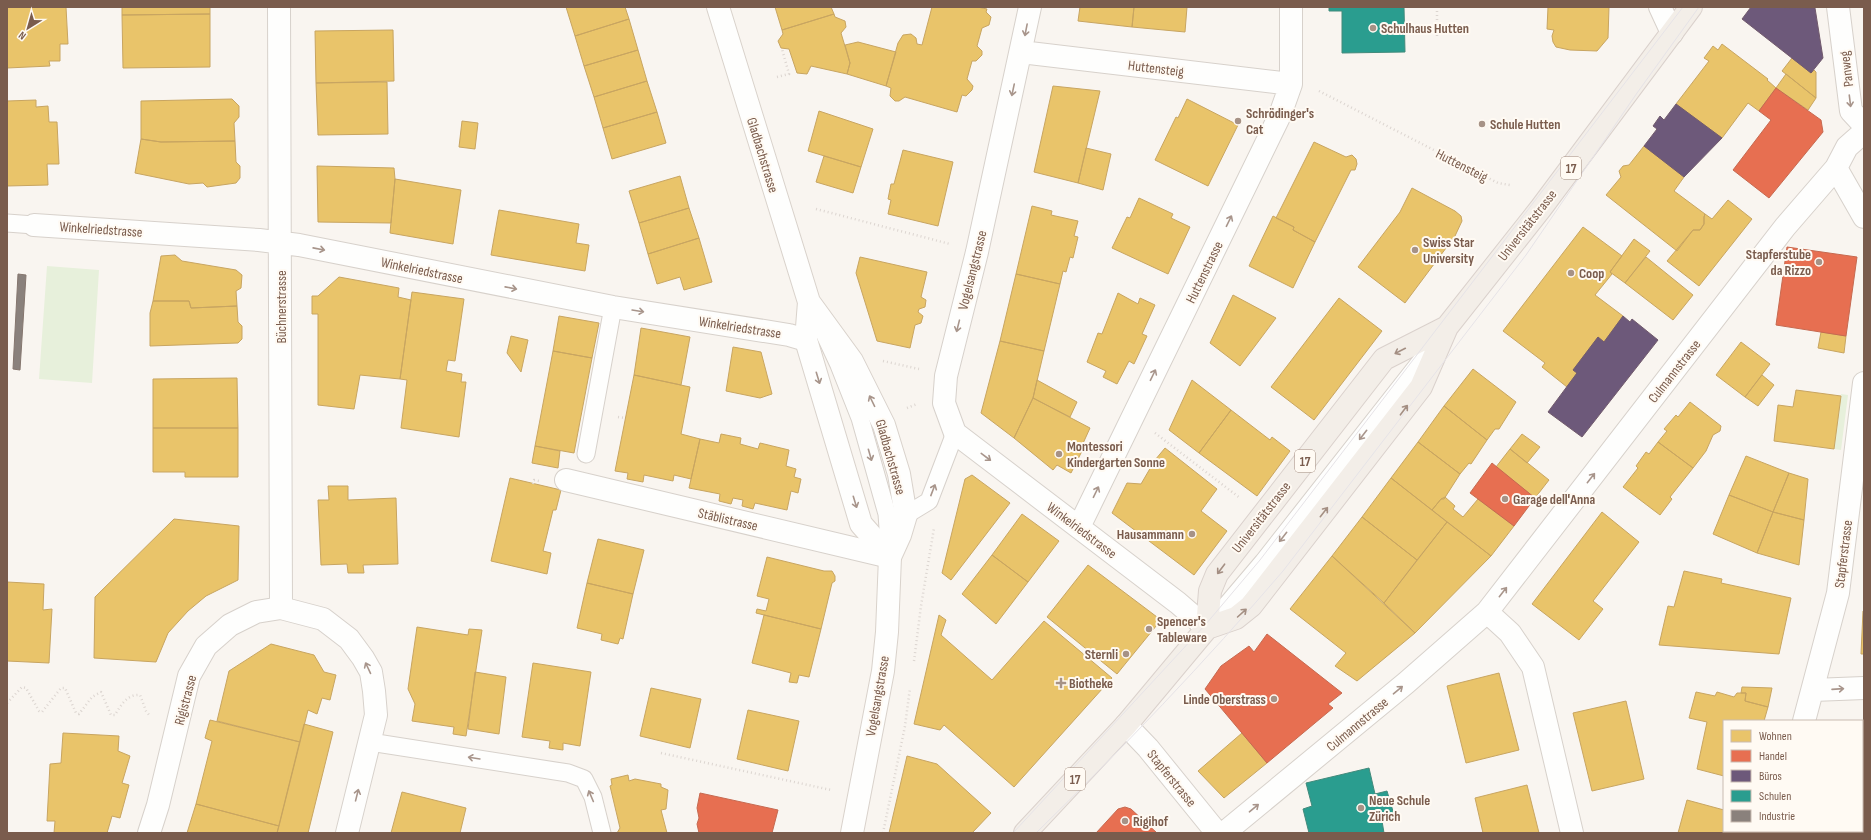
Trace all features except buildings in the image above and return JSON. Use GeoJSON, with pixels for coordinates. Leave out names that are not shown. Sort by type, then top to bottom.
{"type":"FeatureCollection","features":[{"type":"Feature","properties":{"kind":"main road","name":"Universitätstrasse"},"geometry":{"type":"LineString","coordinates":[[1447,327],[1384,359],[1217,574],[1210,591],[1207,628],[1236,618],[1251,606],[1421,387],[1447,327],[1541,208],[1691,7]]}},
{"type":"Feature","properties":{"kind":"main road","name":"17"},"geometry":{"type":"LineString","coordinates":[[1025,833],[1126,725],[1207,628]]}},
{"type":"Feature","properties":{"kind":"street","name":"Büchnerstrasse"},"geometry":{"type":"LineString","coordinates":[[278,7],[281,608]]}},
{"type":"Feature","properties":{"kind":"street","name":"Gladbachstrasse"},"geometry":{"type":"LineString","coordinates":[[718,7],[809,302],[852,361],[884,425],[899,474],[906,515],[900,535],[890,557],[861,524],[806,340],[809,302]]}},
{"type":"Feature","properties":{"kind":"street","name":"Vogelsangstrasse"},"geometry":{"type":"LineString","coordinates":[[955,433],[944,403],[946,376],[977,252],[1030,7]]}},
{"type":"Feature","properties":{"kind":"street","name":"Huttenstrasse"},"geometry":{"type":"LineString","coordinates":[[1079,527],[1280,115],[1291,84],[1291,7]]}},
{"type":"Feature","properties":{"kind":"street"},"geometry":{"type":"LineString","coordinates":[[1660,7],[1672,33]]}},
{"type":"Feature","properties":{"kind":"street","name":"Panweg"},"geometry":{"type":"LineString","coordinates":[[1838,7],[1851,111],[1864,125]]}},
{"type":"Feature","properties":{"kind":"street","name":"Huttensteig"},"geometry":{"type":"LineString","coordinates":[[1021,52],[1291,84]]}},
{"type":"Feature","properties":{"kind":"street","name":"Culmannstrasse"},"geometry":{"type":"LineString","coordinates":[[1224,833],[1406,683],[1487,612],[1785,228],[1836,168],[1847,148],[1864,132]]}},
{"type":"Feature","properties":{"kind":"street"},"geometry":{"type":"LineString","coordinates":[[1836,168],[1864,217]]}},
{"type":"Feature","properties":{"kind":"street","name":"Winkelriedstrasse"},"geometry":{"type":"LineString","coordinates":[[34,225],[280,242],[613,307],[789,335],[806,340]]}},
{"type":"Feature","properties":{"kind":"street","name":"Stapferstrasse"},"geometry":{"type":"LineString","coordinates":[[1804,720],[1838,593],[1864,383]]}},
{"type":"Feature","properties":{"kind":"street","name":"Winkelriedstrasse"},"geometry":{"type":"LineString","coordinates":[[955,433],[1178,603],[1207,628]]}},
{"type":"Feature","properties":{"kind":"street","name":"Stäblistrasse"},"geometry":{"type":"LineString","coordinates":[[566,480],[890,557]]}},
{"type":"Feature","properties":{"kind":"street","name":"Vogelsangstrasse"},"geometry":{"type":"LineString","coordinates":[[852,833],[883,670],[887,632],[890,557]]}},
{"type":"Feature","properties":{"kind":"street","name":"Rigistrasse"},"geometry":{"type":"LineString","coordinates":[[149,833],[158,805],[189,676],[206,646],[230,625],[256,612],[281,608],[323,619],[349,639],[371,672],[376,715],[347,833]]}},
{"type":"Feature","properties":{"kind":"street"},"geometry":{"type":"LineString","coordinates":[[1487,612],[1510,633],[1533,667],[1572,833]]}},
{"type":"Feature","properties":{"kind":"street"},"geometry":{"type":"LineString","coordinates":[[1813,690],[1864,688]]}},
{"type":"Feature","properties":{"kind":"street","name":"Stapferstrasse"},"geometry":{"type":"LineString","coordinates":[[1126,725],[1148,748],[1217,833]]}},
{"type":"Feature","properties":{"kind":"lane"},"geometry":{"type":"LineString","coordinates":[[7,222],[34,225]]}},
{"type":"Feature","properties":{"kind":"lane","name":"Gladbachstrasse"},"geometry":{"type":"LineString","coordinates":[[809,302],[839,365],[860,418],[887,514],[890,557]]}},
{"type":"Feature","properties":{"kind":"lane"},"geometry":{"type":"LineString","coordinates":[[586,454],[613,307]]}},
{"type":"Feature","properties":{"kind":"lane"},"geometry":{"type":"LineString","coordinates":[[906,515],[929,501],[955,433]]}},
{"type":"Feature","properties":{"kind":"lane"},"geometry":{"type":"LineString","coordinates":[[370,742],[568,773],[584,779],[593,797],[602,833]]}},
{"type":"Feature","properties":{"kind":"path"},"geometry":{"type":"LineString","coordinates":[[1437,7],[1437,39]]}},
{"type":"Feature","properties":{"kind":"path"},"geometry":{"type":"LineString","coordinates":[[777,77],[789,74],[782,49]]}},
{"type":"Feature","properties":{"kind":"path","name":"Huttensteig"},"geometry":{"type":"LineString","coordinates":[[1315,89],[1498,183],[1510,185]]}},
{"type":"Feature","properties":{"kind":"path"},"geometry":{"type":"LineString","coordinates":[[816,208],[977,252]]}},
{"type":"Feature","properties":{"kind":"path"},"geometry":{"type":"LineString","coordinates":[[880,360],[922,369]]}},
{"type":"Feature","properties":{"kind":"path"},"geometry":{"type":"LineString","coordinates":[[906,408],[921,402]]}},
{"type":"Feature","properties":{"kind":"path"},"geometry":{"type":"LineString","coordinates":[[1131,420],[1150,428],[1246,502]]}},
{"type":"Feature","properties":{"kind":"path"},"geometry":{"type":"LineString","coordinates":[[7,704],[22,687],[26,688],[39,711],[42,712],[61,688],[65,688],[76,713],[79,714],[92,697],[101,692],[108,710],[115,715],[123,702],[136,695],[140,695],[146,711],[151,717],[156,718]]}},
{"type":"Feature","properties":{"kind":"path"},"geometry":{"type":"LineString","coordinates":[[661,753],[831,790]]}},
{"type":"Feature","properties":{"kind":"green space"},"geometry":{"type":"Polygon","coordinates":[[[47,266],[99,270],[92,383],[39,379],[47,266]]]}},
{"type":"Feature","properties":{"kind":"green space"},"geometry":{"type":"Polygon","coordinates":[[[1841,394],[1848,395],[1841,450],[1834,449],[1841,394]]]}},
{"type":"Feature","properties":{"kind":"tram line"},"geometry":{"type":"LineString","coordinates":[[1013,833],[1206,624],[1260,560],[1683,7]]}},
{"type":"Feature","properties":{"kind":"tram line"},"geometry":{"type":"LineString","coordinates":[[1036,833],[1162,705],[1224,639],[1283,571],[1526,255],[1637,93],[1699,7]]}},
{"type":"Feature","properties":{"kind":"place","name":"Schulhaus Hutten"},"geometry":{"type":"Point","coordinates":[1373,28]}},
{"type":"Feature","properties":{"kind":"place","name":"Schrödinger's Cat"},"geometry":{"type":"Point","coordinates":[1238,121]}},
{"type":"Feature","properties":{"kind":"place","name":"Schule Hutten"},"geometry":{"type":"Point","coordinates":[1482,124]}},
{"type":"Feature","properties":{"kind":"place","name":"Swiss Star University"},"geometry":{"type":"Point","coordinates":[1415,250]}},
{"type":"Feature","properties":{"kind":"place","name":"Stapferstube da Rizzo"},"geometry":{"type":"Point","coordinates":[1819,262]}},
{"type":"Feature","properties":{"kind":"place","name":"Coop"},"geometry":{"type":"Point","coordinates":[1571,273]}},
{"type":"Feature","properties":{"kind":"place","name":"Montessori Kindergarten Sonne"},"geometry":{"type":"Point","coordinates":[1059,454]}},
{"type":"Feature","properties":{"kind":"place","name":"Garage dell'Anna"},"geometry":{"type":"Point","coordinates":[1505,499]}},
{"type":"Feature","properties":{"kind":"place","name":"Hausammann"},"geometry":{"type":"Point","coordinates":[1192,534]}},
{"type":"Feature","properties":{"kind":"place","name":"Spencer's Tableware"},"geometry":{"type":"Point","coordinates":[1149,629]}},
{"type":"Feature","properties":{"kind":"place","name":"Sternli"},"geometry":{"type":"Point","coordinates":[1126,654]}},
{"type":"Feature","properties":{"kind":"place","name":"Biotheke"},"geometry":{"type":"Point","coordinates":[1061,683]}},
{"type":"Feature","properties":{"kind":"place","name":"Linde Oberstrass"},"geometry":{"type":"Point","coordinates":[1274,699]}},
{"type":"Feature","properties":{"kind":"place","name":"Neue Schule Zürich"},"geometry":{"type":"Point","coordinates":[1361,808]}},
{"type":"Feature","properties":{"kind":"place","name":"Rigihof"},"geometry":{"type":"Point","coordinates":[1125,821]}}]}
